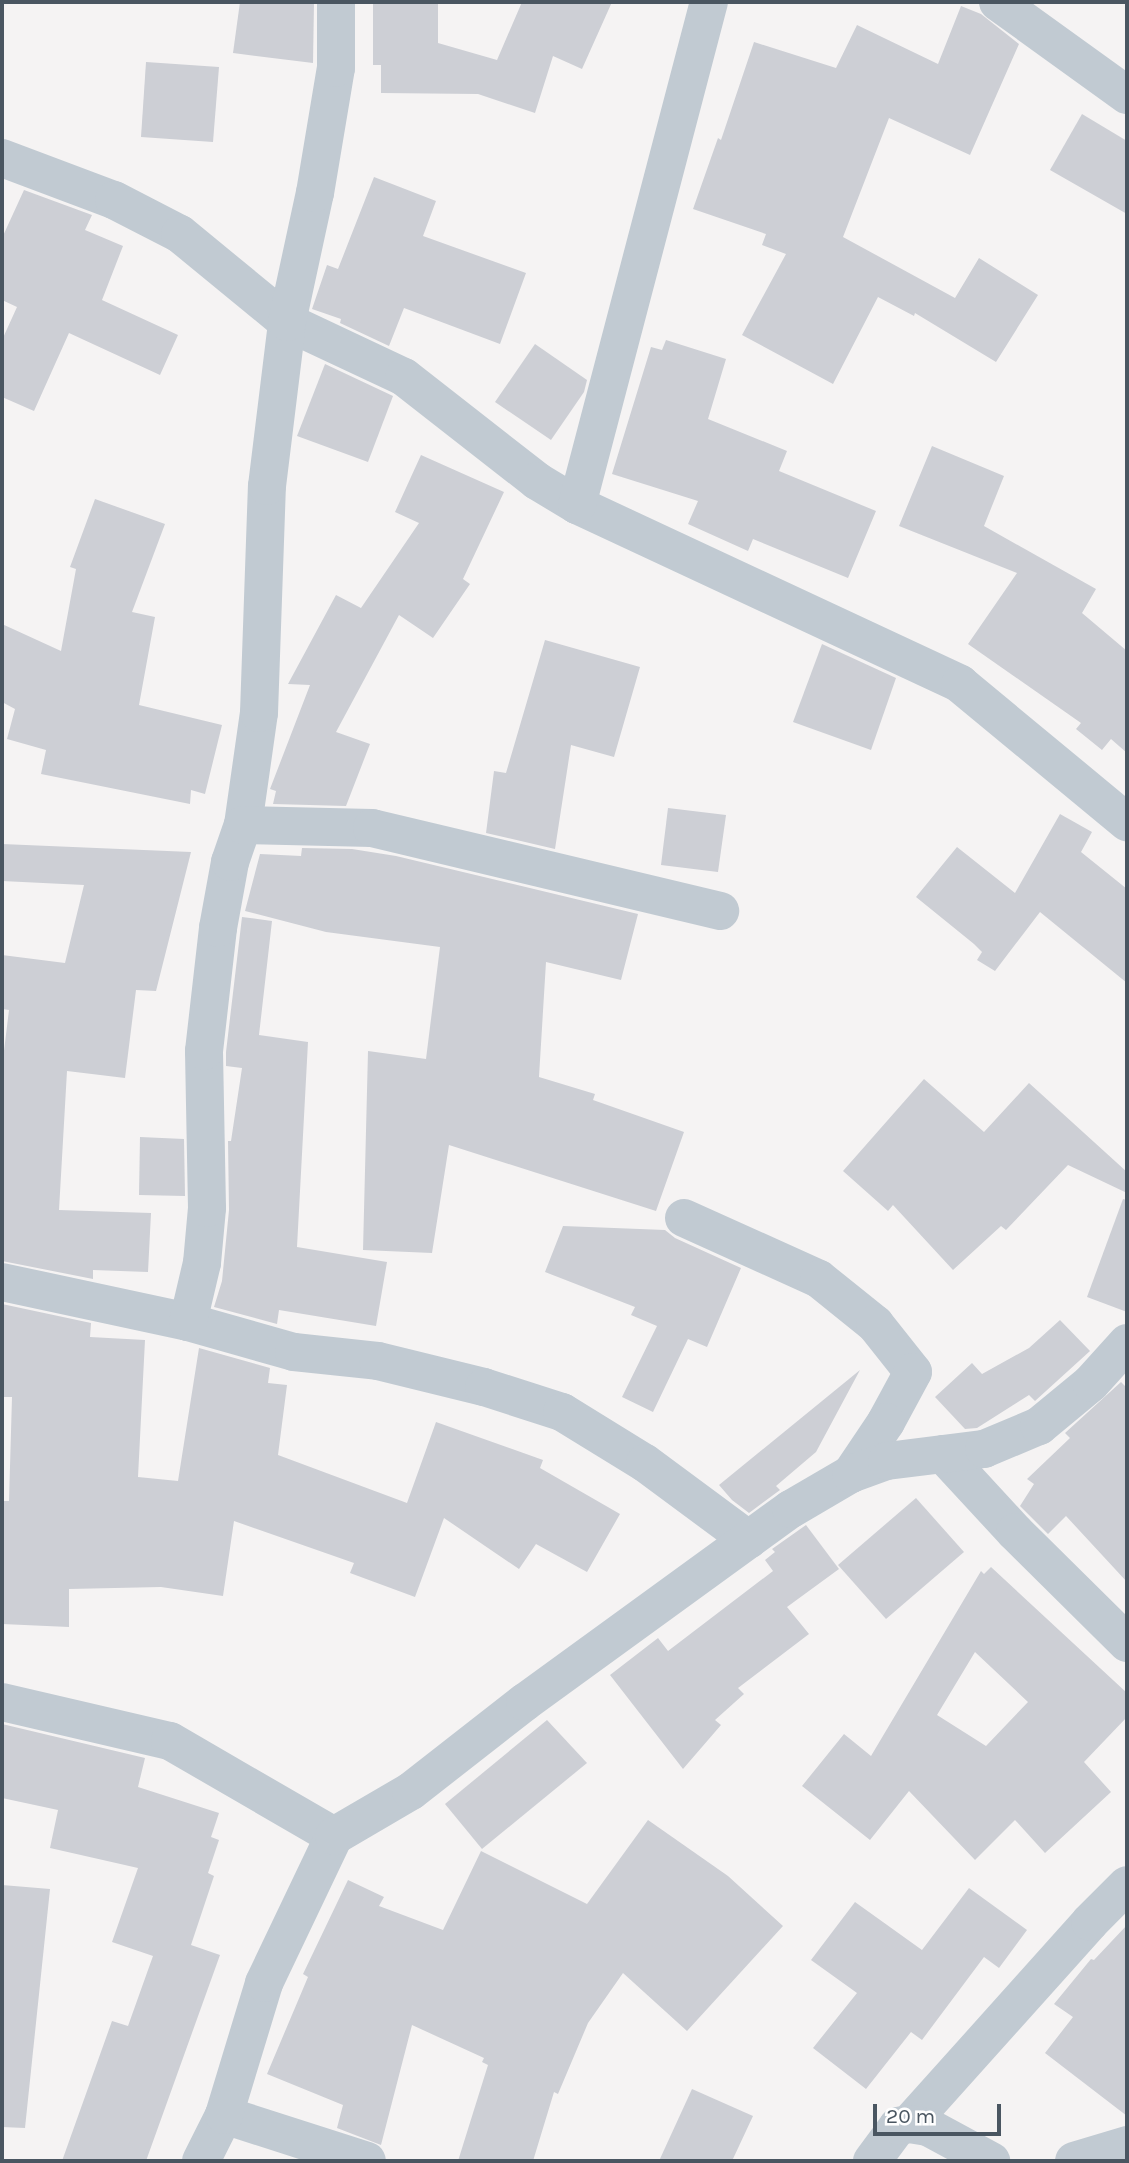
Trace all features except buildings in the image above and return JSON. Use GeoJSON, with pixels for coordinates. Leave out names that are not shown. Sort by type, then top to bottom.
{"type":"FeatureCollection","features":[{"type":"Feature","properties":{"kind":"street"},"geometry":{"type":"LineString","coordinates":[[188,1322],[202,1263],[206,1208],[204,1051],[216,942],[230,862],[243,825],[259,712],[267,486],[287,322],[315,193],[336,68],[336,2]]}},
{"type":"Feature","properties":{"kind":"street"},"geometry":{"type":"LineString","coordinates":[[577,505],[709,2]]}},
{"type":"Feature","properties":{"kind":"street"},"geometry":{"type":"LineString","coordinates":[[998,2],[1127,95]]}},
{"type":"Feature","properties":{"kind":"street"},"geometry":{"type":"LineString","coordinates":[[2,158],[114,200],[180,234],[287,322],[404,377],[537,481],[577,505],[960,684],[1127,822]]}},
{"type":"Feature","properties":{"kind":"street"},"geometry":{"type":"LineString","coordinates":[[243,825],[372,828],[720,911]]}},
{"type":"Feature","properties":{"kind":"street"},"geometry":{"type":"LineString","coordinates":[[684,1218],[819,1279],[874,1324],[913,1372],[886,1422],[851,1474]]}},
{"type":"Feature","properties":{"kind":"street"},"geometry":{"type":"LineString","coordinates":[[2,1282],[188,1322],[294,1352],[378,1361],[484,1387],[562,1412],[645,1463],[749,1539]]}},
{"type":"Feature","properties":{"kind":"street"},"geometry":{"type":"LineString","coordinates":[[201,2161],[223,2115],[264,1983],[334,1836],[411,1791],[525,1702],[791,1509],[851,1474],[887,1461],[984,1449],[1039,1426],[1091,1383],[1127,1343]]}},
{"type":"Feature","properties":{"kind":"street"},"geometry":{"type":"LineString","coordinates":[[943,1454],[1015,1532],[1127,1643]]}},
{"type":"Feature","properties":{"kind":"street"},"geometry":{"type":"LineString","coordinates":[[2,1702],[170,1741],[334,1836]]}},
{"type":"Feature","properties":{"kind":"street"},"geometry":{"type":"LineString","coordinates":[[909,2124],[1127,1885]]}},
{"type":"Feature","properties":{"kind":"street"},"geometry":{"type":"LineString","coordinates":[[223,2115],[367,2161]]}},
{"type":"Feature","properties":{"kind":"street"},"geometry":{"type":"LineString","coordinates":[[872,2161],[898,2126],[909,2124],[928,2127],[991,2161]]}},
{"type":"Feature","properties":{"kind":"street"},"geometry":{"type":"LineString","coordinates":[[1074,2161],[1127,2145]]}}]}
